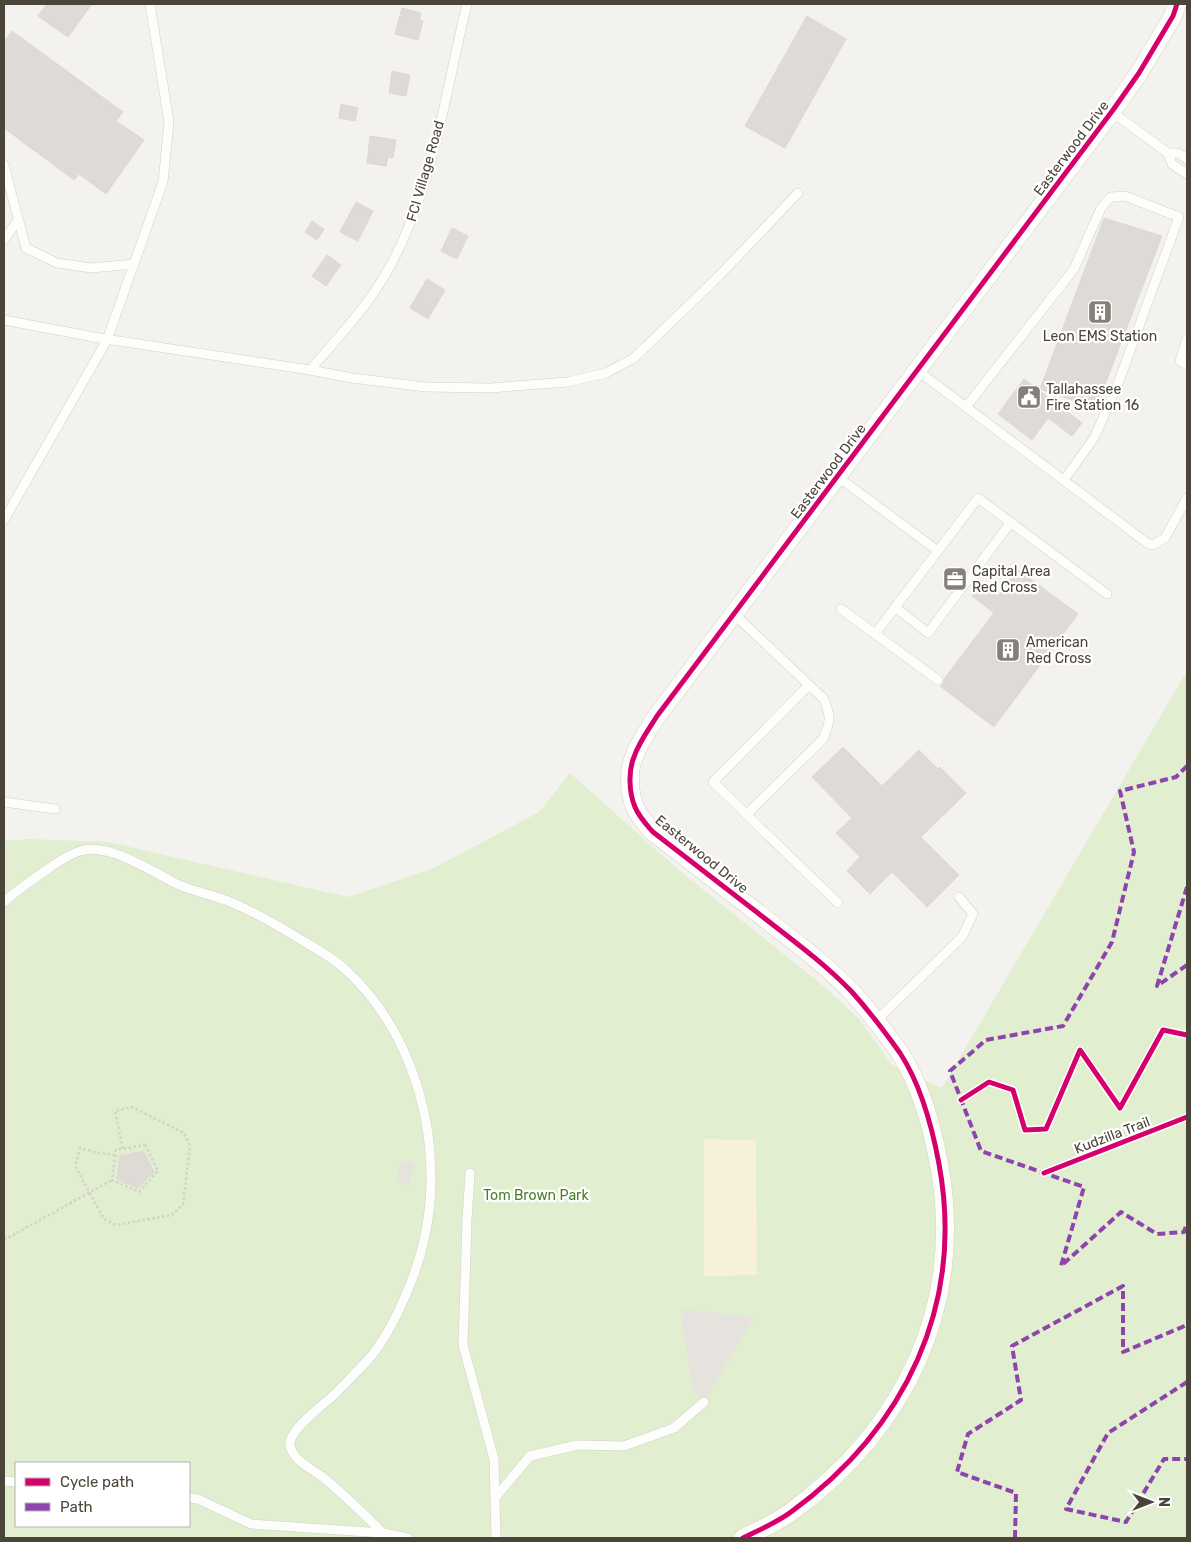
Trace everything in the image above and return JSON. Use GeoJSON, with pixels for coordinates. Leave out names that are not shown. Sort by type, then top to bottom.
{"type":"FeatureCollection","features":[{"type":"Feature","properties":{"kind":"street","name":"Easterwood Drive"},"geometry":{"type":"LineString","coordinates":[[743,1538],[765,1528],[789,1513],[823,1486],[876,1432],[911,1376],[934,1314],[941,1279],[946,1218],[942,1184],[935,1143],[926,1112],[915,1081],[901,1055],[852,992],[825,967],[653,832],[642,820],[634,806],[630,788],[632,759],[657,716],[1112,112],[1144,65],[1173,16],[1177,4]]}},
{"type":"Feature","properties":{"kind":"lane"},"geometry":{"type":"LineString","coordinates":[[4,520],[107,340],[163,182],[169,122],[150,4]]}},
{"type":"Feature","properties":{"kind":"lane","name":"FCI Village Road"},"geometry":{"type":"LineString","coordinates":[[310,370],[368,300],[389,269],[406,234],[425,183],[449,88],[467,4]]}},
{"type":"Feature","properties":{"kind":"lane"},"geometry":{"type":"LineString","coordinates":[[1112,112],[1168,153],[1172,164],[1187,174]]}},
{"type":"Feature","properties":{"kind":"lane"},"geometry":{"type":"LineString","coordinates":[[1168,153],[1178,153],[1187,159]]}},
{"type":"Feature","properties":{"kind":"lane"},"geometry":{"type":"LineString","coordinates":[[4,165],[26,248],[57,263],[91,268],[134,264]]}},
{"type":"Feature","properties":{"kind":"lane"},"geometry":{"type":"LineString","coordinates":[[4,320],[107,340],[352,378],[426,387],[490,388],[566,382],[606,373],[634,358],[718,277],[798,193]]}},
{"type":"Feature","properties":{"kind":"lane"},"geometry":{"type":"LineString","coordinates":[[966,407],[1074,269],[1101,208],[1111,198],[1125,196],[1179,217],[1116,389],[1094,438],[1064,480]]}},
{"type":"Feature","properties":{"kind":"lane"},"geometry":{"type":"LineString","coordinates":[[4,240],[18,220]]}},
{"type":"Feature","properties":{"kind":"lane"},"geometry":{"type":"LineString","coordinates":[[1187,339],[1180,361],[1187,365]]}},
{"type":"Feature","properties":{"kind":"lane"},"geometry":{"type":"LineString","coordinates":[[918,371],[1147,543],[1153,545],[1165,538],[1187,498]]}},
{"type":"Feature","properties":{"kind":"lane"},"geometry":{"type":"LineString","coordinates":[[838,477],[938,551]]}},
{"type":"Feature","properties":{"kind":"lane"},"geometry":{"type":"LineString","coordinates":[[875,634],[978,498],[1107,594]]}},
{"type":"Feature","properties":{"kind":"lane"},"geometry":{"type":"LineString","coordinates":[[895,607],[928,633],[1011,522]]}},
{"type":"Feature","properties":{"kind":"lane"},"geometry":{"type":"LineString","coordinates":[[841,609],[938,680]]}},
{"type":"Feature","properties":{"kind":"lane"},"geometry":{"type":"LineString","coordinates":[[734,614],[824,699],[830,714],[828,727],[823,739],[746,815]]}},
{"type":"Feature","properties":{"kind":"lane"},"geometry":{"type":"LineString","coordinates":[[809,685],[713,782],[838,903]]}},
{"type":"Feature","properties":{"kind":"lane"},"geometry":{"type":"LineString","coordinates":[[4,802],[55,809]]}},
{"type":"Feature","properties":{"kind":"lane"},"geometry":{"type":"LineString","coordinates":[[4,902],[14,892],[64,858],[85,850],[103,850],[118,855],[176,884],[226,900],[265,918],[331,958],[347,971],[366,991],[391,1024],[406,1054],[426,1118],[432,1180],[421,1253],[399,1312],[384,1339],[334,1395],[293,1434],[290,1442],[290,1449],[296,1457],[324,1478],[383,1533]]}},
{"type":"Feature","properties":{"kind":"lane"},"geometry":{"type":"LineString","coordinates":[[876,1021],[962,937],[973,914],[959,897]]}},
{"type":"Feature","properties":{"kind":"lane"},"geometry":{"type":"LineString","coordinates":[[470,1173],[463,1345],[494,1459],[496,1538]]}},
{"type":"Feature","properties":{"kind":"lane"},"geometry":{"type":"LineString","coordinates":[[495,1498],[530,1456],[578,1445],[624,1446],[674,1428],[704,1402]]}},
{"type":"Feature","properties":{"kind":"lane"},"geometry":{"type":"LineString","coordinates":[[190,1498],[198,1499],[251,1524],[383,1533],[408,1538]]}},
{"type":"Feature","properties":{"kind":"path"},"geometry":{"type":"LineString","coordinates":[[115,1155],[80,1148],[75,1166],[104,1219],[116,1225],[172,1215],[183,1204],[190,1146],[184,1133],[132,1107],[115,1111],[123,1149]]}},
{"type":"Feature","properties":{"kind":"path"},"geometry":{"type":"LineString","coordinates":[[146,1145],[158,1171],[140,1192],[112,1180],[116,1150],[146,1145]]}},
{"type":"Feature","properties":{"kind":"path"},"geometry":{"type":"LineString","coordinates":[[4,1240],[112,1180]]}},
{"type":"Feature","properties":{"kind":"green space","name":"Tom Brown Park"},"geometry":{"type":"Polygon","coordinates":[[[1187,671],[1187,1538],[4,1538],[4,841],[30,839],[108,842],[348,897],[434,868],[539,812],[570,773],[680,871],[822,985],[858,1018],[893,1066],[942,1088],[1187,671]]]}},
{"type":"Feature","properties":{"kind":"sand"},"geometry":{"type":"Polygon","coordinates":[[[704,1139],[756,1140],[757,1275],[704,1276],[704,1139]]]}},
{"type":"Feature","properties":{"kind":"shaded area"},"geometry":{"type":"Polygon","coordinates":[[[402,1160],[415,1164],[409,1185],[396,1181],[402,1160]]]}},
{"type":"Feature","properties":{"kind":"shaded area"},"geometry":{"type":"Polygon","coordinates":[[[680,1309],[754,1317],[704,1402],[693,1392],[680,1309]]]}},
{"type":"Feature","properties":{"kind":"building"},"geometry":{"type":"Polygon","coordinates":[[[47,4],[92,4],[68,37],[38,16],[47,4]]]}},
{"type":"Feature","properties":{"kind":"building"},"geometry":{"type":"Polygon","coordinates":[[[402,8],[421,13],[419,20],[423,21],[418,40],[395,34],[402,8]]]}},
{"type":"Feature","properties":{"kind":"building"},"geometry":{"type":"Polygon","coordinates":[[[807,16],[846,39],[785,148],[745,126],[807,16]]]}},
{"type":"Feature","properties":{"kind":"building"},"geometry":{"type":"Polygon","coordinates":[[[12,31],[123,112],[116,121],[144,140],[106,194],[79,174],[74,180],[4,128],[4,42],[12,31]]]}},
{"type":"Feature","properties":{"kind":"building"},"geometry":{"type":"Polygon","coordinates":[[[392,71],[410,75],[406,96],[389,93],[392,71]]]}},
{"type":"Feature","properties":{"kind":"building"},"geometry":{"type":"Polygon","coordinates":[[[341,104],[358,108],[355,121],[339,118],[341,104]]]}},
{"type":"Feature","properties":{"kind":"building"},"geometry":{"type":"Polygon","coordinates":[[[370,136],[396,140],[393,158],[388,157],[386,166],[367,163],[370,136]]]}},
{"type":"Feature","properties":{"kind":"building"},"geometry":{"type":"Polygon","coordinates":[[[356,202],[373,211],[358,241],[340,232],[356,202]]]}},
{"type":"Feature","properties":{"kind":"building","name":"Leon EMS Station"},"geometry":{"type":"Polygon","coordinates":[[[1104,218],[1162,236],[1096,408],[1040,389],[1104,218]]]}},
{"type":"Feature","properties":{"kind":"building"},"geometry":{"type":"Polygon","coordinates":[[[312,221],[324,229],[317,240],[305,232],[312,221]]]}},
{"type":"Feature","properties":{"kind":"building"},"geometry":{"type":"Polygon","coordinates":[[[452,228],[468,236],[457,259],[441,251],[452,228]]]}},
{"type":"Feature","properties":{"kind":"building"},"geometry":{"type":"Polygon","coordinates":[[[327,255],[341,265],[326,286],[312,276],[327,255]]]}},
{"type":"Feature","properties":{"kind":"building"},"geometry":{"type":"Polygon","coordinates":[[[427,279],[445,290],[428,319],[410,308],[427,279]]]}},
{"type":"Feature","properties":{"kind":"building","name":"Tallahassee Fire Station 16"},"geometry":{"type":"Polygon","coordinates":[[[1024,379],[1082,423],[1072,436],[1048,418],[1032,440],[998,414],[1024,379]]]}},
{"type":"Feature","properties":{"kind":"building","name":"American Red Cross"},"geometry":{"type":"Polygon","coordinates":[[[1017,569],[1078,614],[994,727],[940,686],[994,613],[972,596],[981,583],[998,596],[1017,569]]]}},
{"type":"Feature","properties":{"kind":"building"},"geometry":{"type":"Polygon","coordinates":[[[843,747],[882,786],[919,750],[938,769],[940,767],[966,793],[921,837],[959,875],[927,907],[892,872],[870,894],[847,871],[860,857],[836,833],[852,818],[812,777],[843,747]]]}},
{"type":"Feature","properties":{"kind":"building"},"geometry":{"type":"Polygon","coordinates":[[[143,1151],[154,1172],[138,1188],[117,1179],[120,1156],[143,1151]]]}},
{"type":"Feature","properties":{"kind":"marked path"},"geometry":{"type":"LineString","coordinates":[[1187,766],[1176,777],[1120,791],[1134,852],[1112,942],[1063,1026],[986,1040],[950,1071],[981,1151],[1084,1187],[1061,1266],[1121,1212],[1157,1234],[1184,1232],[1187,1223]]}},
{"type":"Feature","properties":{"kind":"marked path"},"geometry":{"type":"LineString","coordinates":[[1187,887],[1157,986],[1187,965]]}},
{"type":"Feature","properties":{"kind":"marked path"},"geometry":{"type":"LineString","coordinates":[[1015,1538],[1016,1493],[957,1472],[968,1434],[1021,1400],[1012,1346],[1123,1286],[1123,1352],[1187,1325]]}},
{"type":"Feature","properties":{"kind":"marked path"},"geometry":{"type":"LineString","coordinates":[[1187,1382],[1108,1433],[1066,1509],[1126,1522],[1164,1459],[1187,1459]]}},
{"type":"Feature","properties":{"kind":"cycle path"},"geometry":{"type":"LineString","coordinates":[[743,1538],[791,1512],[831,1479],[866,1442],[895,1403],[918,1360],[934,1314],[943,1266],[945,1216],[939,1164],[933,1135],[920,1092],[900,1053],[883,1029],[852,992],[817,959],[653,832],[639,814],[631,795],[632,763],[641,741],[657,716],[1113,110],[1139,73],[1173,16],[1177,4]]}},
{"type":"Feature","properties":{"kind":"cycle path"},"geometry":{"type":"LineString","coordinates":[[961,1100],[989,1082],[1013,1090],[1025,1130],[1046,1129],[1080,1050],[1120,1108],[1163,1030],[1187,1035]]}},
{"type":"Feature","properties":{"kind":"cycle path","name":"Kudzilla Trail"},"geometry":{"type":"LineString","coordinates":[[1044,1173],[1187,1117]]}},
{"type":"Feature","properties":{"kind":"place","name":"Leon EMS Station"},"geometry":{"type":"Point","coordinates":[1100,312]}},
{"type":"Feature","properties":{"kind":"place","name":"Tallahassee Fire Station 16"},"geometry":{"type":"Point","coordinates":[1029,397]}},
{"type":"Feature","properties":{"kind":"place","name":"Capital Area Red Cross"},"geometry":{"type":"Point","coordinates":[955,579]}},
{"type":"Feature","properties":{"kind":"place","name":"American Red Cross"},"geometry":{"type":"Point","coordinates":[1008,650]}}]}
